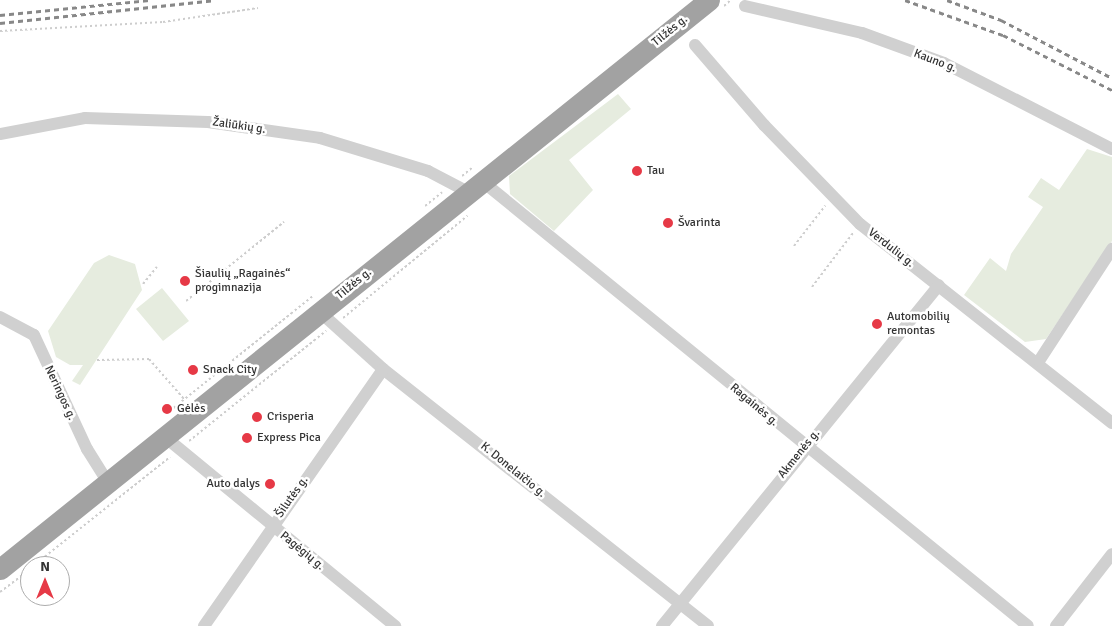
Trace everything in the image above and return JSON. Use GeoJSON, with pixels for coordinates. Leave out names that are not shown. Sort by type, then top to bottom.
{"type":"FeatureCollection","features":[{"type":"Feature","properties":{"kind":"highway","name":"Tilžės g."},"geometry":{"type":"LineString","coordinates":[[0,569],[108,482],[171,443],[195,412],[327,318],[580,104],[709,0]]}},
{"type":"Feature","properties":{"kind":"street","name":"Kauno g."},"geometry":{"type":"LineString","coordinates":[[745,6],[862,33],[944,63],[1112,149]]}},
{"type":"Feature","properties":{"kind":"street","name":"Verdulių g."},"geometry":{"type":"LineString","coordinates":[[695,44],[832,197],[860,224],[1039,361],[1112,423]]}},
{"type":"Feature","properties":{"kind":"street","name":"Žaliūkių g."},"geometry":{"type":"LineString","coordinates":[[0,134],[86,118],[208,122],[320,138],[428,171],[475,194]]}},
{"type":"Feature","properties":{"kind":"street","name":"Ragainės g."},"geometry":{"type":"LineString","coordinates":[[475,194],[804,447],[1028,626]]}},
{"type":"Feature","properties":{"kind":"street"},"geometry":{"type":"LineString","coordinates":[[1039,361],[1112,249]]}},
{"type":"Feature","properties":{"kind":"street","name":"Akmenės g."},"geometry":{"type":"LineString","coordinates":[[662,626],[804,447],[939,286]]}},
{"type":"Feature","properties":{"kind":"street","name":"Neringos g."},"geometry":{"type":"LineString","coordinates":[[0,317],[34,334],[87,449],[108,482]]}},
{"type":"Feature","properties":{"kind":"street","name":"K. Donelaičio g."},"geometry":{"type":"LineString","coordinates":[[327,318],[383,369],[708,626]]}},
{"type":"Feature","properties":{"kind":"street","name":"Šilutės g."},"geometry":{"type":"LineString","coordinates":[[204,626],[271,526],[383,369]]}},
{"type":"Feature","properties":{"kind":"street","name":"Pagėgių g."},"geometry":{"type":"LineString","coordinates":[[171,443],[395,626]]}},
{"type":"Feature","properties":{"kind":"street"},"geometry":{"type":"LineString","coordinates":[[1056,626],[1112,554]]}},
{"type":"Feature","properties":{"kind":"path"},"geometry":{"type":"LineString","coordinates":[[0,31],[163,22],[258,8]]}},
{"type":"Feature","properties":{"kind":"path"},"geometry":{"type":"LineString","coordinates":[[44,556],[171,443],[327,318],[475,194]]}},
{"type":"Feature","properties":{"kind":"path"},"geometry":{"type":"LineString","coordinates":[[794,246],[832,197]]}},
{"type":"Feature","properties":{"kind":"path"},"geometry":{"type":"LineString","coordinates":[[186,301],[284,222]]}},
{"type":"Feature","properties":{"kind":"path"},"geometry":{"type":"LineString","coordinates":[[812,287],[860,224]]}},
{"type":"Feature","properties":{"kind":"path"},"geometry":{"type":"LineString","coordinates":[[143,284],[157,267]]}},
{"type":"Feature","properties":{"kind":"path"},"geometry":{"type":"LineString","coordinates":[[97,360],[149,359],[195,412]]}},
{"type":"Feature","properties":{"kind":"path"},"geometry":{"type":"LineString","coordinates":[[0,592],[20,576]]}},
{"type":"Feature","properties":{"kind":"shaded area"},"geometry":{"type":"Polygon","coordinates":[[[618,94],[631,109],[569,160],[593,190],[554,231],[510,194],[509,176],[618,94]]]}},
{"type":"Feature","properties":{"kind":"shaded area"},"geometry":{"type":"Polygon","coordinates":[[[1087,149],[1112,157],[1112,241],[1046,339],[1025,342],[964,295],[990,258],[1006,271],[1011,254],[1043,207],[1028,197],[1041,178],[1059,190],[1087,149]]]}},
{"type":"Feature","properties":{"kind":"shaded area"},"geometry":{"type":"Polygon","coordinates":[[[109,255],[135,264],[142,290],[80,385],[72,381],[83,365],[70,365],[56,357],[48,331],[94,263],[109,255]]]}},
{"type":"Feature","properties":{"kind":"shaded area"},"geometry":{"type":"Polygon","coordinates":[[[162,288],[189,321],[163,341],[136,309],[162,288]]]}},
{"type":"Feature","properties":{"kind":"railway"},"geometry":{"type":"LineString","coordinates":[[0,15],[149,0]]}},
{"type":"Feature","properties":{"kind":"railway"},"geometry":{"type":"LineString","coordinates":[[0,23],[214,0]]}},
{"type":"Feature","properties":{"kind":"railway"},"geometry":{"type":"LineString","coordinates":[[905,0],[1003,35],[1112,90]]}},
{"type":"Feature","properties":{"kind":"railway"},"geometry":{"type":"LineString","coordinates":[[947,0],[1001,20],[1112,78]]}},
{"type":"Feature","properties":{"kind":"place","name":"Tau"},"geometry":{"type":"Point","coordinates":[637,171]}},
{"type":"Feature","properties":{"kind":"place","name":"Švarinta"},"geometry":{"type":"Point","coordinates":[668,223]}},
{"type":"Feature","properties":{"kind":"place","name":"Šiaulių „Ragainės“ progimnazija"},"geometry":{"type":"Point","coordinates":[185,281]}},
{"type":"Feature","properties":{"kind":"place","name":"Automobilių remontas"},"geometry":{"type":"Point","coordinates":[877,324]}},
{"type":"Feature","properties":{"kind":"place","name":"Snack City"},"geometry":{"type":"Point","coordinates":[193,370]}},
{"type":"Feature","properties":{"kind":"place","name":"Gėlės"},"geometry":{"type":"Point","coordinates":[167,409]}},
{"type":"Feature","properties":{"kind":"place","name":"Crisperia"},"geometry":{"type":"Point","coordinates":[257,417]}},
{"type":"Feature","properties":{"kind":"place","name":"Express Pica"},"geometry":{"type":"Point","coordinates":[247,438]}},
{"type":"Feature","properties":{"kind":"place","name":"Auto dalys"},"geometry":{"type":"Point","coordinates":[270,484]}}]}
